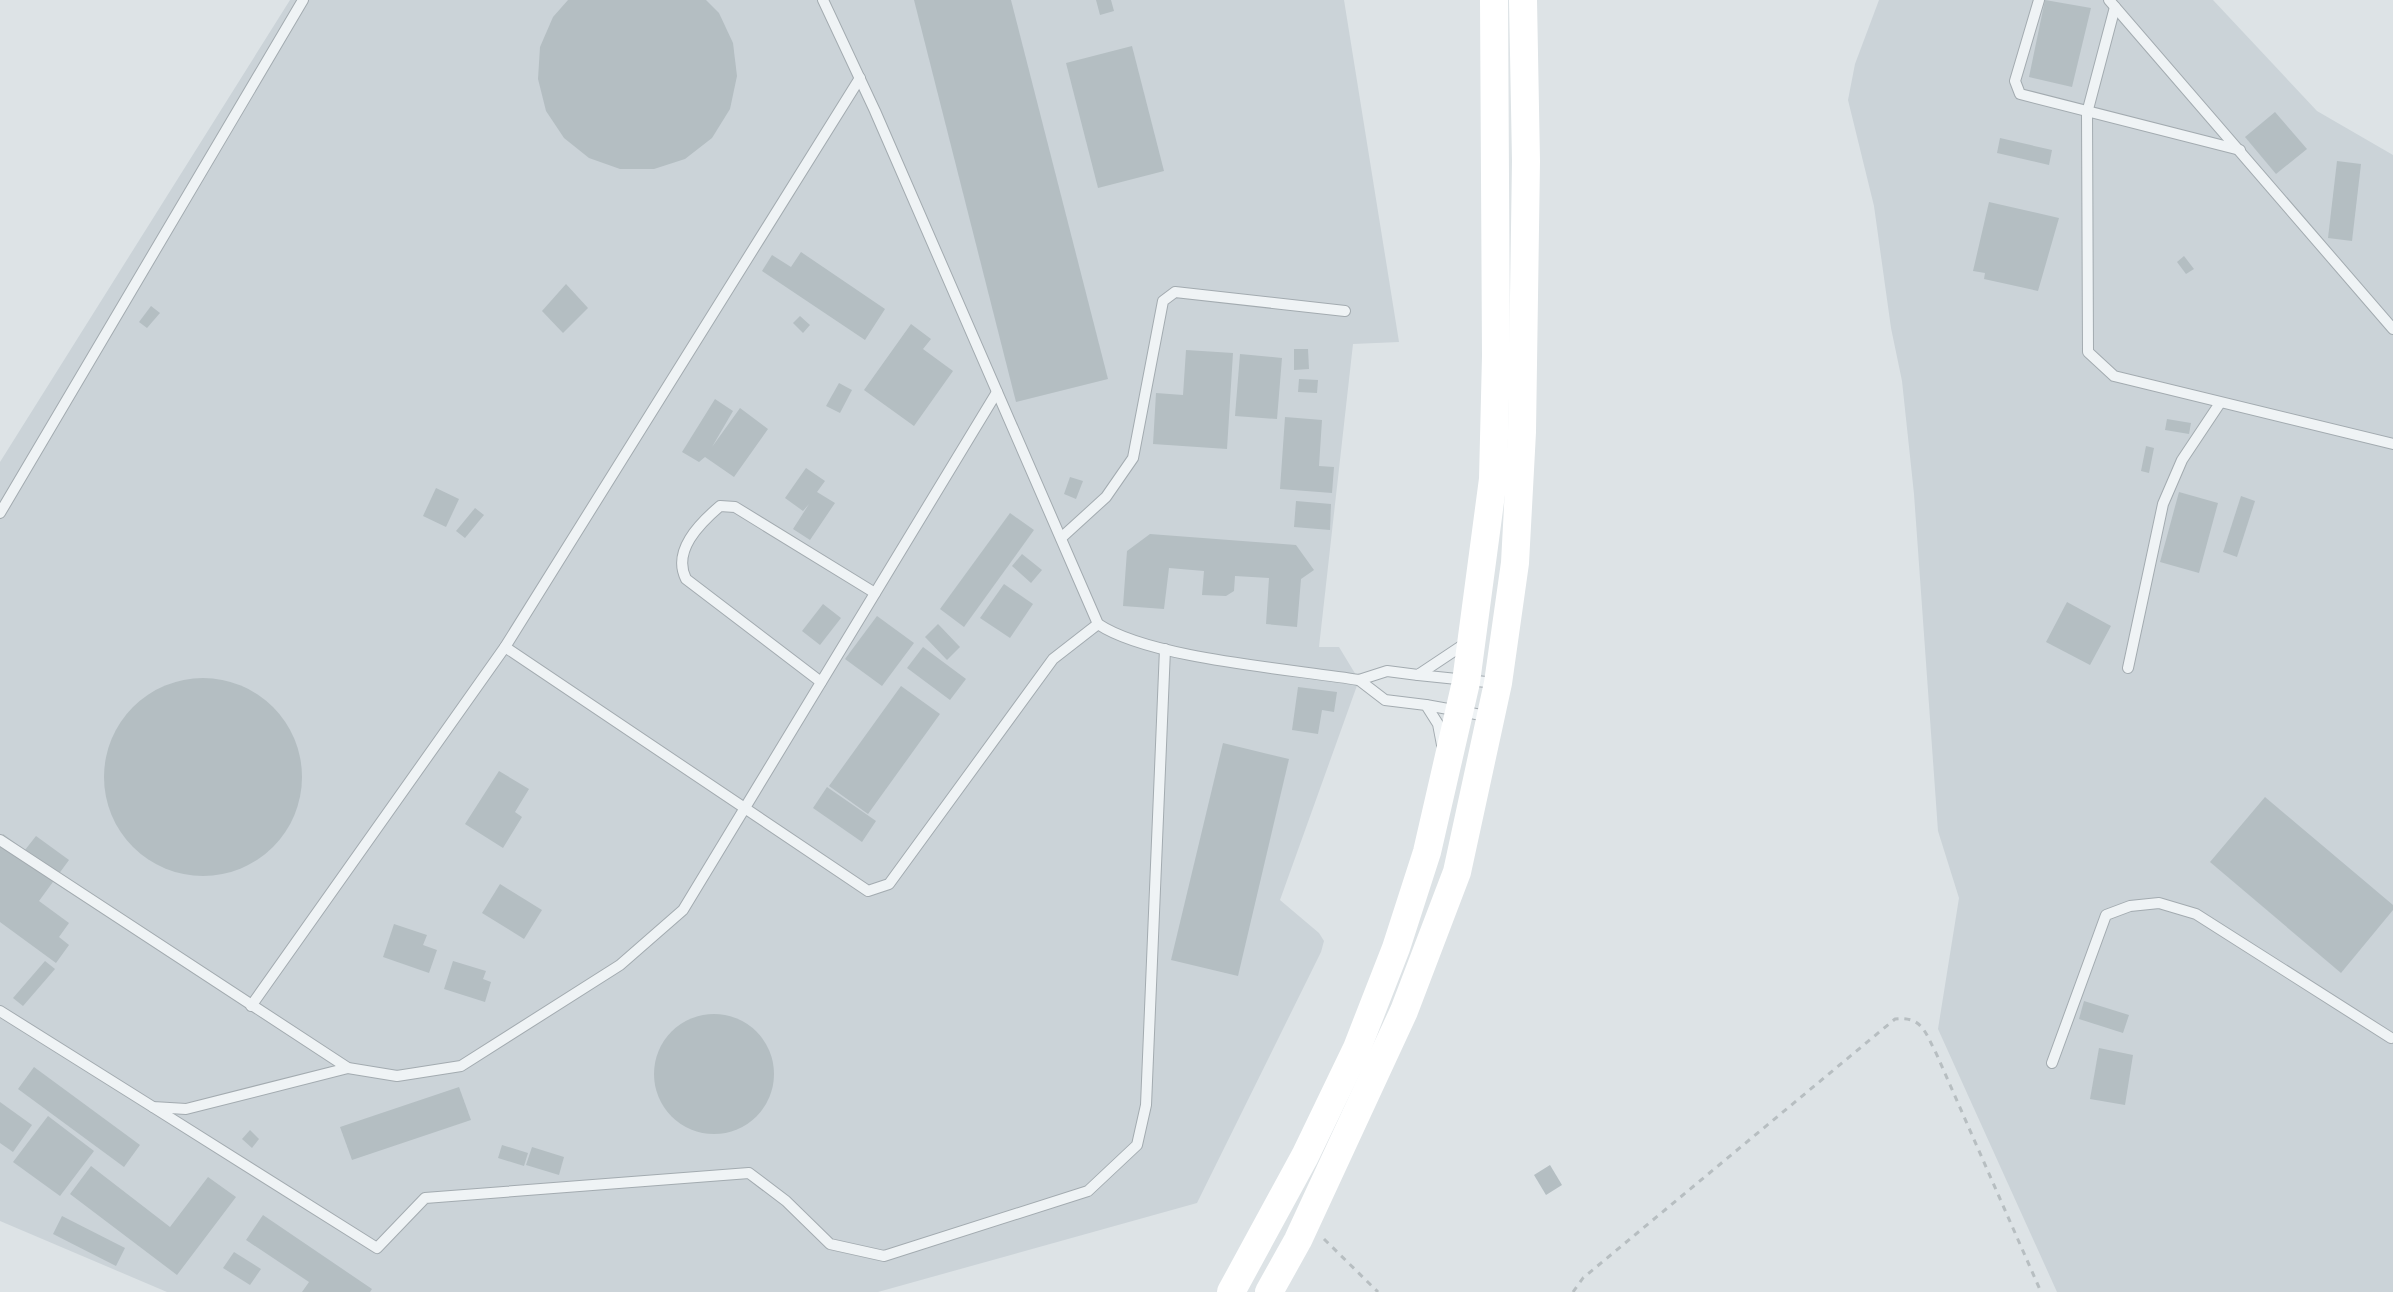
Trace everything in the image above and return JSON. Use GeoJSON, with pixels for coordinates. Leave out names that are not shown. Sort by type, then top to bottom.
{"type":"FeatureCollection","features":[{"type":"Feature","properties":{"kind":"main road"},"geometry":{"type":"LineString","coordinates":[[1231,1292],[1305,1156],[1357,1048],[1427,852],[1466,682],[1493,479],[1494,0]]}},
{"type":"Feature","properties":{"kind":"main road"},"geometry":{"type":"LineString","coordinates":[[1269,1292],[1307,1222],[1404,1011],[1457,872],[1498,683],[1517,534],[1526,161],[1523,0]]}},
{"type":"Feature","properties":{"kind":"main road"},"geometry":{"type":"LineString","coordinates":[[1496,160],[1526,161]]}},
{"type":"Feature","properties":{"kind":"lane"},"geometry":{"type":"LineString","coordinates":[[0,513],[303,0]]}},
{"type":"Feature","properties":{"kind":"lane"},"geometry":{"type":"LineString","coordinates":[[823,0],[860,78],[1098,624],[1113,634],[1165,649],[1359,680],[1387,671],[1466,682],[1498,683]]}},
{"type":"Feature","properties":{"kind":"lane"},"geometry":{"type":"LineString","coordinates":[[2039,0],[2015,81],[2020,94],[2241,150]]}},
{"type":"Feature","properties":{"kind":"lane"},"geometry":{"type":"LineString","coordinates":[[2112,4],[2087,113],[2088,352],[2114,376],[2393,444]]}},
{"type":"Feature","properties":{"kind":"lane"},"geometry":{"type":"LineString","coordinates":[[2112,4],[2393,329]]}},
{"type":"Feature","properties":{"kind":"lane"},"geometry":{"type":"LineString","coordinates":[[251,1006],[505,647],[860,78]]}},
{"type":"Feature","properties":{"kind":"lane"},"geometry":{"type":"LineString","coordinates":[[1061,538],[1106,497],[1133,458],[1163,301],[1175,292],[1345,311]]}},
{"type":"Feature","properties":{"kind":"lane"},"geometry":{"type":"LineString","coordinates":[[0,840],[348,1068],[397,1076],[461,1066],[620,965],[683,910],[997,392]]}},
{"type":"Feature","properties":{"kind":"lane"},"geometry":{"type":"LineString","coordinates":[[2128,668],[2163,504],[2182,460],[2220,403]]}},
{"type":"Feature","properties":{"kind":"lane"},"geometry":{"type":"LineString","coordinates":[[821,682],[686,579],[679,565],[682,551],[720,506],[735,507],[875,593]]}},
{"type":"Feature","properties":{"kind":"lane"},"geometry":{"type":"LineString","coordinates":[[505,647],[868,891],[879,890],[889,884],[1053,659],[1098,624]]}},
{"type":"Feature","properties":{"kind":"lane"},"geometry":{"type":"LineString","coordinates":[[1418,675],[1471,639]]}},
{"type":"Feature","properties":{"kind":"lane"},"geometry":{"type":"LineString","coordinates":[[0,1011],[377,1248],[425,1198],[749,1173],[786,1201],[830,1244],[884,1256],[1088,1191],[1137,1145],[1146,1105],[1165,649]]}},
{"type":"Feature","properties":{"kind":"lane"},"geometry":{"type":"LineString","coordinates":[[1359,680],[1385,700],[1490,716]]}},
{"type":"Feature","properties":{"kind":"lane"},"geometry":{"type":"LineString","coordinates":[[1426,705],[1438,724],[1444,780]]}},
{"type":"Feature","properties":{"kind":"lane"},"geometry":{"type":"LineString","coordinates":[[2052,1063],[2106,915],[2130,906],[2159,903],[2196,914],[2392,1037]]}},
{"type":"Feature","properties":{"kind":"lane"},"geometry":{"type":"LineString","coordinates":[[153,1107],[186,1109],[348,1068]]}},
{"type":"Feature","properties":{"kind":"path"},"geometry":{"type":"LineString","coordinates":[[1573,1292],[1583,1278],[1895,1019],[1910,1018],[1921,1024],[1936,1053],[2041,1292]]}},
{"type":"Feature","properties":{"kind":"path"},"geometry":{"type":"LineString","coordinates":[[1307,1222],[1378,1292]]}},
{"type":"Feature","properties":{"kind":"shaded area"},"geometry":{"type":"Polygon","coordinates":[[[290,0],[1344,0],[1399,342],[1353,344],[1319,647],[1339,647],[1359,680],[1280,900],[1319,933],[1324,941],[1321,952],[1197,1203],[878,1292],[167,1292],[0,1221],[0,462],[290,0]]]}},
{"type":"Feature","properties":{"kind":"shaded area"},"geometry":{"type":"Polygon","coordinates":[[[1879,0],[2213,0],[2317,111],[2393,155],[2393,1292],[2057,1292],[1938,1029],[1959,898],[1938,831],[1914,494],[1902,381],[1891,328],[1874,206],[1848,100],[1855,64],[1879,0]]]}},
{"type":"Feature","properties":{"kind":"building"},"geometry":{"type":"Polygon","coordinates":[[[568,0],[706,0],[719,13],[733,43],[737,76],[730,109],[712,138],[685,159],[654,169],[620,169],[589,158],[564,138],[546,111],[538,79],[540,47],[553,17],[568,0]]]}},
{"type":"Feature","properties":{"kind":"building"},"geometry":{"type":"Polygon","coordinates":[[[914,0],[1011,0],[1108,379],[1016,402],[914,0]]]}},
{"type":"Feature","properties":{"kind":"building"},"geometry":{"type":"Polygon","coordinates":[[[1096,0],[1111,0],[1114,11],[1100,15],[1096,0]]]}},
{"type":"Feature","properties":{"kind":"building"},"geometry":{"type":"Polygon","coordinates":[[[2045,0],[2091,8],[2072,87],[2029,77],[2045,0]]]}},
{"type":"Feature","properties":{"kind":"building"},"geometry":{"type":"Polygon","coordinates":[[[1132,46],[1164,171],[1098,188],[1066,63],[1132,46]]]}},
{"type":"Feature","properties":{"kind":"building"},"geometry":{"type":"Polygon","coordinates":[[[2275,112],[2307,149],[2276,174],[2245,137],[2275,112]]]}},
{"type":"Feature","properties":{"kind":"building"},"geometry":{"type":"Polygon","coordinates":[[[2000,138],[2052,150],[2049,165],[1997,153],[2000,138]]]}},
{"type":"Feature","properties":{"kind":"building"},"geometry":{"type":"Polygon","coordinates":[[[2337,161],[2361,164],[2352,241],[2328,238],[2337,161]]]}},
{"type":"Feature","properties":{"kind":"building"},"geometry":{"type":"Polygon","coordinates":[[[1989,202],[2059,218],[2038,291],[1984,279],[1985,273],[1973,271],[1989,202]]]}},
{"type":"Feature","properties":{"kind":"building"},"geometry":{"type":"Polygon","coordinates":[[[801,252],[885,309],[865,340],[762,271],[772,255],[791,267],[801,252]]]}},
{"type":"Feature","properties":{"kind":"building"},"geometry":{"type":"Polygon","coordinates":[[[2184,256],[2194,269],[2186,274],[2177,262],[2184,256]]]}},
{"type":"Feature","properties":{"kind":"building"},"geometry":{"type":"Polygon","coordinates":[[[566,284],[588,308],[563,333],[542,311],[566,284]]]}},
{"type":"Feature","properties":{"kind":"building"},"geometry":{"type":"Polygon","coordinates":[[[151,306],[160,313],[147,328],[139,322],[151,306]]]}},
{"type":"Feature","properties":{"kind":"building"},"geometry":{"type":"Polygon","coordinates":[[[800,316],[810,325],[803,333],[793,323],[800,316]]]}},
{"type":"Feature","properties":{"kind":"building"},"geometry":{"type":"Polygon","coordinates":[[[911,324],[931,339],[923,349],[953,371],[914,426],[864,390],[911,324]]]}},
{"type":"Feature","properties":{"kind":"building"},"geometry":{"type":"Polygon","coordinates":[[[1294,349],[1308,349],[1309,369],[1294,370],[1294,349]]]}},
{"type":"Feature","properties":{"kind":"building"},"geometry":{"type":"Polygon","coordinates":[[[1186,350],[1233,353],[1227,449],[1153,444],[1156,393],[1183,395],[1186,350]]]}},
{"type":"Feature","properties":{"kind":"building"},"geometry":{"type":"Polygon","coordinates":[[[1240,354],[1282,358],[1277,419],[1235,416],[1240,354]]]}},
{"type":"Feature","properties":{"kind":"building"},"geometry":{"type":"Polygon","coordinates":[[[1299,379],[1318,380],[1317,393],[1298,392],[1299,379]]]}},
{"type":"Feature","properties":{"kind":"building"},"geometry":{"type":"Polygon","coordinates":[[[839,383],[852,390],[840,413],[826,406],[839,383]]]}},
{"type":"Feature","properties":{"kind":"building"},"geometry":{"type":"Polygon","coordinates":[[[715,399],[733,411],[712,447],[740,408],[768,429],[734,477],[705,457],[699,462],[682,452],[715,399]]]}},
{"type":"Feature","properties":{"kind":"building"},"geometry":{"type":"Polygon","coordinates":[[[1285,417],[1322,420],[1319,466],[1334,467],[1332,493],[1280,489],[1285,417]]]}},
{"type":"Feature","properties":{"kind":"building"},"geometry":{"type":"Polygon","coordinates":[[[2167,419],[2191,423],[2189,434],[2165,430],[2167,419]]]}},
{"type":"Feature","properties":{"kind":"building"},"geometry":{"type":"Polygon","coordinates":[[[2146,446],[2154,448],[2149,473],[2141,471],[2146,446]]]}},
{"type":"Feature","properties":{"kind":"building"},"geometry":{"type":"Polygon","coordinates":[[[806,468],[825,481],[817,492],[835,503],[810,540],[793,529],[809,504],[803,511],[785,498],[806,468]]]}},
{"type":"Feature","properties":{"kind":"building"},"geometry":{"type":"Polygon","coordinates":[[[1070,477],[1083,481],[1076,499],[1064,494],[1070,477]]]}},
{"type":"Feature","properties":{"kind":"building"},"geometry":{"type":"Polygon","coordinates":[[[436,488],[459,499],[446,527],[423,516],[436,488]]]}},
{"type":"Feature","properties":{"kind":"building"},"geometry":{"type":"Polygon","coordinates":[[[2179,492],[2218,503],[2199,573],[2160,562],[2179,492]]]}},
{"type":"Feature","properties":{"kind":"building"},"geometry":{"type":"Polygon","coordinates":[[[2241,496],[2255,501],[2237,557],[2223,552],[2241,496]]]}},
{"type":"Feature","properties":{"kind":"building"},"geometry":{"type":"Polygon","coordinates":[[[1296,501],[1331,504],[1330,530],[1294,527],[1296,501]]]}},
{"type":"Feature","properties":{"kind":"building"},"geometry":{"type":"Polygon","coordinates":[[[475,508],[484,515],[465,538],[456,531],[475,508]]]}},
{"type":"Feature","properties":{"kind":"building"},"geometry":{"type":"Polygon","coordinates":[[[1010,513],[1034,530],[964,627],[940,609],[1010,513]]]}},
{"type":"Feature","properties":{"kind":"building"},"geometry":{"type":"Polygon","coordinates":[[[1150,534],[1296,545],[1314,570],[1301,579],[1297,627],[1266,624],[1269,578],[1235,576],[1234,591],[1226,596],[1202,595],[1204,571],[1169,568],[1164,609],[1123,606],[1127,551],[1150,534]]]}},
{"type":"Feature","properties":{"kind":"building"},"geometry":{"type":"Polygon","coordinates":[[[1022,554],[1042,570],[1031,583],[1012,566],[1022,554]]]}},
{"type":"Feature","properties":{"kind":"building"},"geometry":{"type":"Polygon","coordinates":[[[1004,584],[1033,604],[1010,638],[980,618],[1004,584]]]}},
{"type":"Feature","properties":{"kind":"building"},"geometry":{"type":"Polygon","coordinates":[[[2067,602],[2111,626],[2090,665],[2046,642],[2067,602]]]}},
{"type":"Feature","properties":{"kind":"building"},"geometry":{"type":"Polygon","coordinates":[[[823,604],[841,618],[820,645],[802,631],[823,604]]]}},
{"type":"Feature","properties":{"kind":"building"},"geometry":{"type":"Polygon","coordinates":[[[877,616],[914,643],[882,686],[845,659],[877,616]]]}},
{"type":"Feature","properties":{"kind":"building"},"geometry":{"type":"Polygon","coordinates":[[[938,624],[960,647],[947,660],[925,637],[938,624]]]}},
{"type":"Feature","properties":{"kind":"building"},"geometry":{"type":"Polygon","coordinates":[[[923,647],[966,679],[950,700],[907,668],[923,647]]]}},
{"type":"Feature","properties":{"kind":"building"},"geometry":{"type":"Polygon","coordinates":[[[203,678],[241,685],[273,707],[295,739],[302,777],[295,815],[273,847],[241,869],[203,876],[165,869],[133,847],[111,815],[104,777],[111,739],[133,707],[165,685],[203,678]]]}},
{"type":"Feature","properties":{"kind":"building"},"geometry":{"type":"Polygon","coordinates":[[[901,686],[940,714],[868,814],[829,786],[901,686]]]}},
{"type":"Feature","properties":{"kind":"building"},"geometry":{"type":"Polygon","coordinates":[[[1298,687],[1337,692],[1334,712],[1322,710],[1318,734],[1292,730],[1298,687]]]}},
{"type":"Feature","properties":{"kind":"building"},"geometry":{"type":"Polygon","coordinates":[[[1223,743],[1289,759],[1238,976],[1171,960],[1223,743]]]}},
{"type":"Feature","properties":{"kind":"building"},"geometry":{"type":"Polygon","coordinates":[[[499,771],[529,789],[515,812],[522,817],[503,848],[465,824],[499,771]]]}},
{"type":"Feature","properties":{"kind":"building"},"geometry":{"type":"Polygon","coordinates":[[[827,787],[876,821],[862,842],[813,808],[827,787]]]}},
{"type":"Feature","properties":{"kind":"building"},"geometry":{"type":"Polygon","coordinates":[[[2265,797],[2393,905],[2393,910],[2341,973],[2210,862],[2265,797]]]}},
{"type":"Feature","properties":{"kind":"building"},"geometry":{"type":"Polygon","coordinates":[[[3,834],[25,850],[36,836],[69,860],[39,901],[69,923],[59,937],[69,945],[56,963],[0,922],[0,839],[3,834]]]}},
{"type":"Feature","properties":{"kind":"building"},"geometry":{"type":"Polygon","coordinates":[[[500,884],[542,910],[524,939],[482,913],[500,884]]]}},
{"type":"Feature","properties":{"kind":"building"},"geometry":{"type":"Polygon","coordinates":[[[394,924],[427,935],[423,945],[437,950],[429,973],[383,957],[394,924]]]}},
{"type":"Feature","properties":{"kind":"building"},"geometry":{"type":"Polygon","coordinates":[[[45,961],[55,969],[23,1006],[13,998],[45,961]]]}},
{"type":"Feature","properties":{"kind":"building"},"geometry":{"type":"Polygon","coordinates":[[[453,961],[486,971],[483,979],[491,982],[485,1002],[444,989],[453,961]]]}},
{"type":"Feature","properties":{"kind":"building"},"geometry":{"type":"Polygon","coordinates":[[[2084,1001],[2129,1015],[2123,1033],[2079,1019],[2084,1001]]]}},
{"type":"Feature","properties":{"kind":"building"},"geometry":{"type":"Polygon","coordinates":[[[714,1014],[737,1019],[756,1032],[769,1051],[774,1074],[769,1097],[756,1116],[737,1129],[714,1134],[691,1129],[672,1116],[659,1097],[654,1074],[659,1051],[672,1032],[691,1019],[714,1014]]]}},
{"type":"Feature","properties":{"kind":"building"},"geometry":{"type":"Polygon","coordinates":[[[2099,1048],[2133,1055],[2125,1105],[2090,1099],[2099,1048]]]}},
{"type":"Feature","properties":{"kind":"building"},"geometry":{"type":"Polygon","coordinates":[[[34,1067],[140,1145],[124,1167],[18,1089],[34,1067]]]}},
{"type":"Feature","properties":{"kind":"building"},"geometry":{"type":"Polygon","coordinates":[[[459,1087],[471,1120],[352,1160],[340,1127],[459,1087]]]}},
{"type":"Feature","properties":{"kind":"building"},"geometry":{"type":"Polygon","coordinates":[[[0,1102],[32,1125],[13,1152],[0,1143],[0,1102]]]}},
{"type":"Feature","properties":{"kind":"building"},"geometry":{"type":"Polygon","coordinates":[[[48,1116],[94,1151],[60,1196],[13,1162],[48,1116]]]}},
{"type":"Feature","properties":{"kind":"building"},"geometry":{"type":"Polygon","coordinates":[[[250,1130],[259,1139],[252,1148],[242,1139],[250,1130]]]}},
{"type":"Feature","properties":{"kind":"building"},"geometry":{"type":"Polygon","coordinates":[[[502,1145],[528,1153],[524,1166],[498,1158],[502,1145]]]}},
{"type":"Feature","properties":{"kind":"building"},"geometry":{"type":"Polygon","coordinates":[[[532,1147],[564,1157],[559,1175],[526,1165],[532,1147]]]}},
{"type":"Feature","properties":{"kind":"building"},"geometry":{"type":"Polygon","coordinates":[[[1550,1165],[1562,1185],[1546,1195],[1534,1175],[1550,1165]]]}},
{"type":"Feature","properties":{"kind":"building"},"geometry":{"type":"Polygon","coordinates":[[[91,1166],[170,1227],[208,1177],[236,1197],[177,1275],[70,1194],[91,1166]]]}},
{"type":"Feature","properties":{"kind":"building"},"geometry":{"type":"Polygon","coordinates":[[[263,1215],[372,1289],[370,1292],[302,1292],[309,1282],[246,1240],[263,1215]]]}},
{"type":"Feature","properties":{"kind":"building"},"geometry":{"type":"Polygon","coordinates":[[[62,1216],[125,1248],[116,1266],[53,1234],[62,1216]]]}},
{"type":"Feature","properties":{"kind":"building"},"geometry":{"type":"Polygon","coordinates":[[[234,1252],[261,1269],[250,1285],[223,1268],[234,1252]]]}}]}
